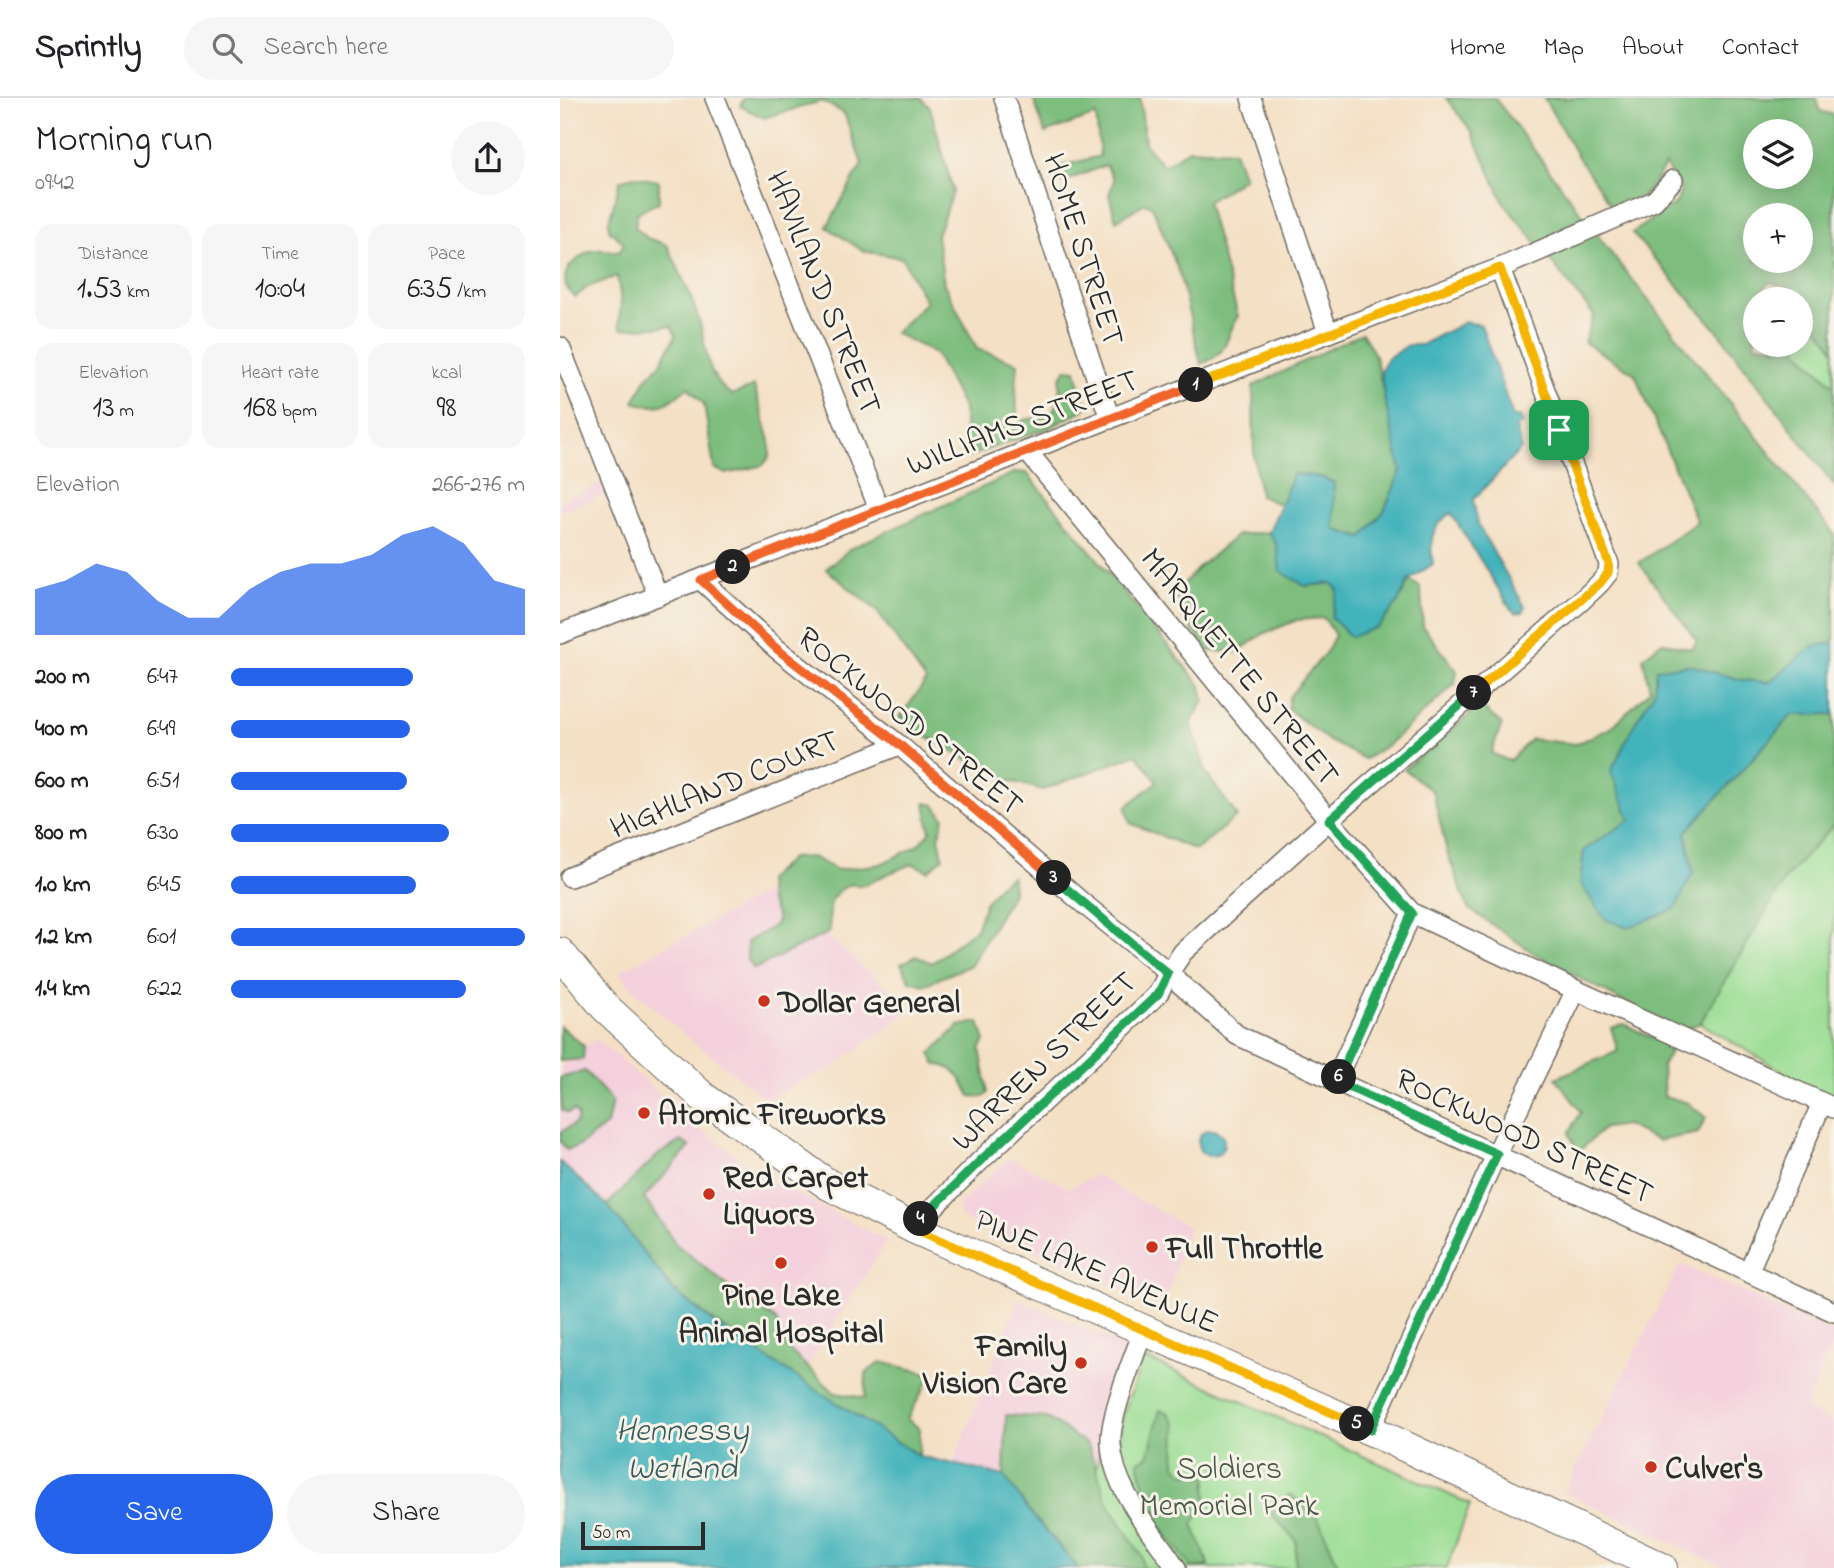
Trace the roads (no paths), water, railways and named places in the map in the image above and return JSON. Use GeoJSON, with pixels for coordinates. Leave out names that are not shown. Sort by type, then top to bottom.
{"type":"FeatureCollection","features":[{"type":"Feature","properties":{"kind":"main road","name":"PINE LAKE AVENUE"},"geometry":{"type":"LineString","coordinates":[[560,953],[604,1007],[704,1098],[829,1185],[913,1228],[1370,1430],[1662,1568]]}},
{"type":"Feature","properties":{"kind":"street","name":"HAVILAND STREET"},"geometry":{"type":"LineString","coordinates":[[715,98],[879,509]]}},
{"type":"Feature","properties":{"kind":"street","name":"HOME STREET"},"geometry":{"type":"LineString","coordinates":[[1004,98],[1110,419]]}},
{"type":"Feature","properties":{"kind":"street"},"geometry":{"type":"LineString","coordinates":[[1251,98],[1328,332]]}},
{"type":"Feature","properties":{"kind":"street","name":"WILLIAMS STREET"},"geometry":{"type":"LineString","coordinates":[[701,580],[1328,332],[1500,268],[1654,201],[1673,180]]}},
{"type":"Feature","properties":{"kind":"street","name":"WARREN STREET"},"geometry":{"type":"LineString","coordinates":[[913,1228],[988,1153],[1158,994],[1183,952],[1329,820],[1600,583],[1608,573],[1609,564],[1500,268]]}},
{"type":"Feature","properties":{"kind":"street"},"geometry":{"type":"LineString","coordinates":[[560,347],[658,596]]}},
{"type":"Feature","properties":{"kind":"street","name":"MARQUETTE STREET"},"geometry":{"type":"LineString","coordinates":[[1027,451],[1329,820],[1412,913],[1828,1105]]}},
{"type":"Feature","properties":{"kind":"street"},"geometry":{"type":"LineString","coordinates":[[560,634],[701,580]]}},
{"type":"Feature","properties":{"kind":"street","name":"ROCKWOOD STREET"},"geometry":{"type":"LineString","coordinates":[[701,580],[777,649],[900,745],[1237,1035],[1834,1312]]}},
{"type":"Feature","properties":{"kind":"street","name":"HIGHLAND COURT"},"geometry":{"type":"LineString","coordinates":[[570,877],[900,745]]}},
{"type":"Feature","properties":{"kind":"street"},"geometry":{"type":"LineString","coordinates":[[1337,1082],[1412,913]]}},
{"type":"Feature","properties":{"kind":"street"},"geometry":{"type":"LineString","coordinates":[[1370,1430],[1576,990]]}},
{"type":"Feature","properties":{"kind":"street"},"geometry":{"type":"LineString","coordinates":[[1748,1270],[1828,1105]]}},
{"type":"Feature","properties":{"kind":"street"},"geometry":{"type":"LineString","coordinates":[[1144,1329],[1119,1403],[1110,1442],[1123,1489],[1176,1568]]}},
{"type":"Feature","properties":{"kind":"water"},"geometry":{"type":"Polygon","coordinates":[[[1465,322],[1481,325],[1513,417],[1520,417],[1523,423],[1516,427],[1521,449],[1473,500],[1478,525],[1525,607],[1523,612],[1516,613],[1511,609],[1451,513],[1435,529],[1431,548],[1433,564],[1409,580],[1397,604],[1378,627],[1351,637],[1331,617],[1338,590],[1332,583],[1305,586],[1280,571],[1277,546],[1269,532],[1294,474],[1321,477],[1334,483],[1334,529],[1362,538],[1384,511],[1401,471],[1384,397],[1381,370],[1388,358],[1408,345],[1421,345],[1465,322]]]}},
{"type":"Feature","properties":{"kind":"water"},"geometry":{"type":"Polygon","coordinates":[[[1834,643],[1834,714],[1792,715],[1686,832],[1693,873],[1675,909],[1627,928],[1605,919],[1580,883],[1584,850],[1630,820],[1611,771],[1654,692],[1656,669],[1689,665],[1742,680],[1769,682],[1814,646],[1834,643]]]}},
{"type":"Feature","properties":{"kind":"water"},"geometry":{"type":"Polygon","coordinates":[[[1211,1130],[1220,1134],[1224,1143],[1220,1152],[1211,1156],[1202,1152],[1198,1143],[1202,1134],[1211,1130]]]}},
{"type":"Feature","properties":{"kind":"water","name":"Hennessy Wetland"},"geometry":{"type":"Polygon","coordinates":[[[560,1162],[607,1205],[673,1290],[719,1327],[919,1456],[1004,1476],[1034,1517],[1078,1568],[560,1568],[560,1162]]]}},
{"type":"Feature","properties":{"kind":"place","name":"Dollar General"},"geometry":{"type":"Point","coordinates":[764,1001]}},
{"type":"Feature","properties":{"kind":"place","name":"Atomic Fireworks"},"geometry":{"type":"Point","coordinates":[644,1113]}},
{"type":"Feature","properties":{"kind":"place","name":"Red Carpet Liquors"},"geometry":{"type":"Point","coordinates":[709,1194]}},
{"type":"Feature","properties":{"kind":"place","name":"Full Throttle"},"geometry":{"type":"Point","coordinates":[1152,1247]}},
{"type":"Feature","properties":{"kind":"place","name":"Pine Lake Animal Hospital"},"geometry":{"type":"Point","coordinates":[781,1263]}},
{"type":"Feature","properties":{"kind":"place","name":"Family Vision Care"},"geometry":{"type":"Point","coordinates":[1081,1363]}},
{"type":"Feature","properties":{"kind":"place","name":"Culver's"},"geometry":{"type":"Point","coordinates":[1651,1467]}},
{"type":"Feature","properties":{"kind":"park label","name":"Soldiers Memorial Park"},"geometry":{"type":"Point","coordinates":[1229,1486]}}]}
